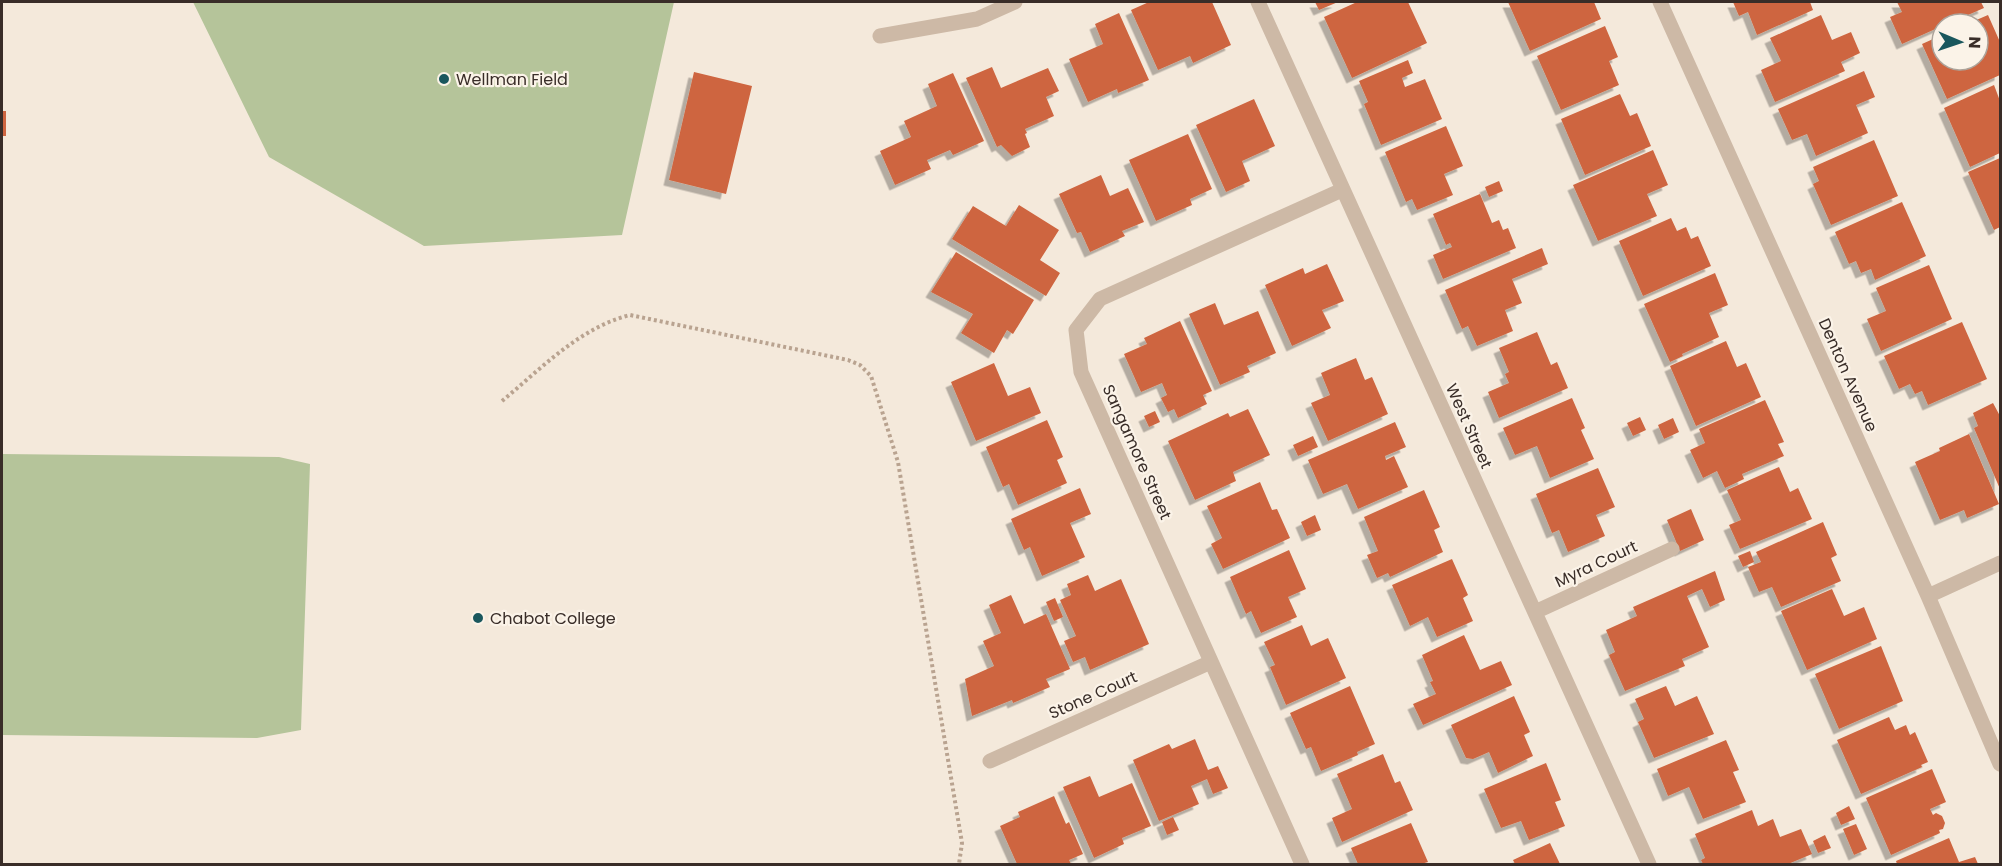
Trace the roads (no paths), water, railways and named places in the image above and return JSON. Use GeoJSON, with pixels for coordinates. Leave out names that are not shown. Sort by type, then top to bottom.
{"type":"FeatureCollection","features":[{"type":"Feature","properties":{"kind":"street"},"geometry":{"type":"LineString","coordinates":[[880,36],[977,19],[1015,2]]}},
{"type":"Feature","properties":{"kind":"street","name":"West Street"},"geometry":{"type":"LineString","coordinates":[[1258,2],[1649,864]]}},
{"type":"Feature","properties":{"kind":"street","name":"Denton Avenue"},"geometry":{"type":"LineString","coordinates":[[1660,2],[1928,596],[2001,764]]}},
{"type":"Feature","properties":{"kind":"street","name":"Sangamore Street"},"geometry":{"type":"LineString","coordinates":[[1302,864],[1081,372],[1076,330],[1100,299],[1342,190]]}},
{"type":"Feature","properties":{"kind":"street","name":"Myra Court"},"geometry":{"type":"LineString","coordinates":[[1535,612],[1672,549]]}},
{"type":"Feature","properties":{"kind":"street"},"geometry":{"type":"LineString","coordinates":[[1928,596],[2001,563]]}},
{"type":"Feature","properties":{"kind":"street","name":"Stone Court"},"geometry":{"type":"LineString","coordinates":[[990,761],[1211,662]]}},
{"type":"Feature","properties":{"kind":"place","name":"Wellman Field"},"geometry":{"type":"Point","coordinates":[444,79]}},
{"type":"Feature","properties":{"kind":"place","name":"Chabot College"},"geometry":{"type":"Point","coordinates":[478,618]}}]}
